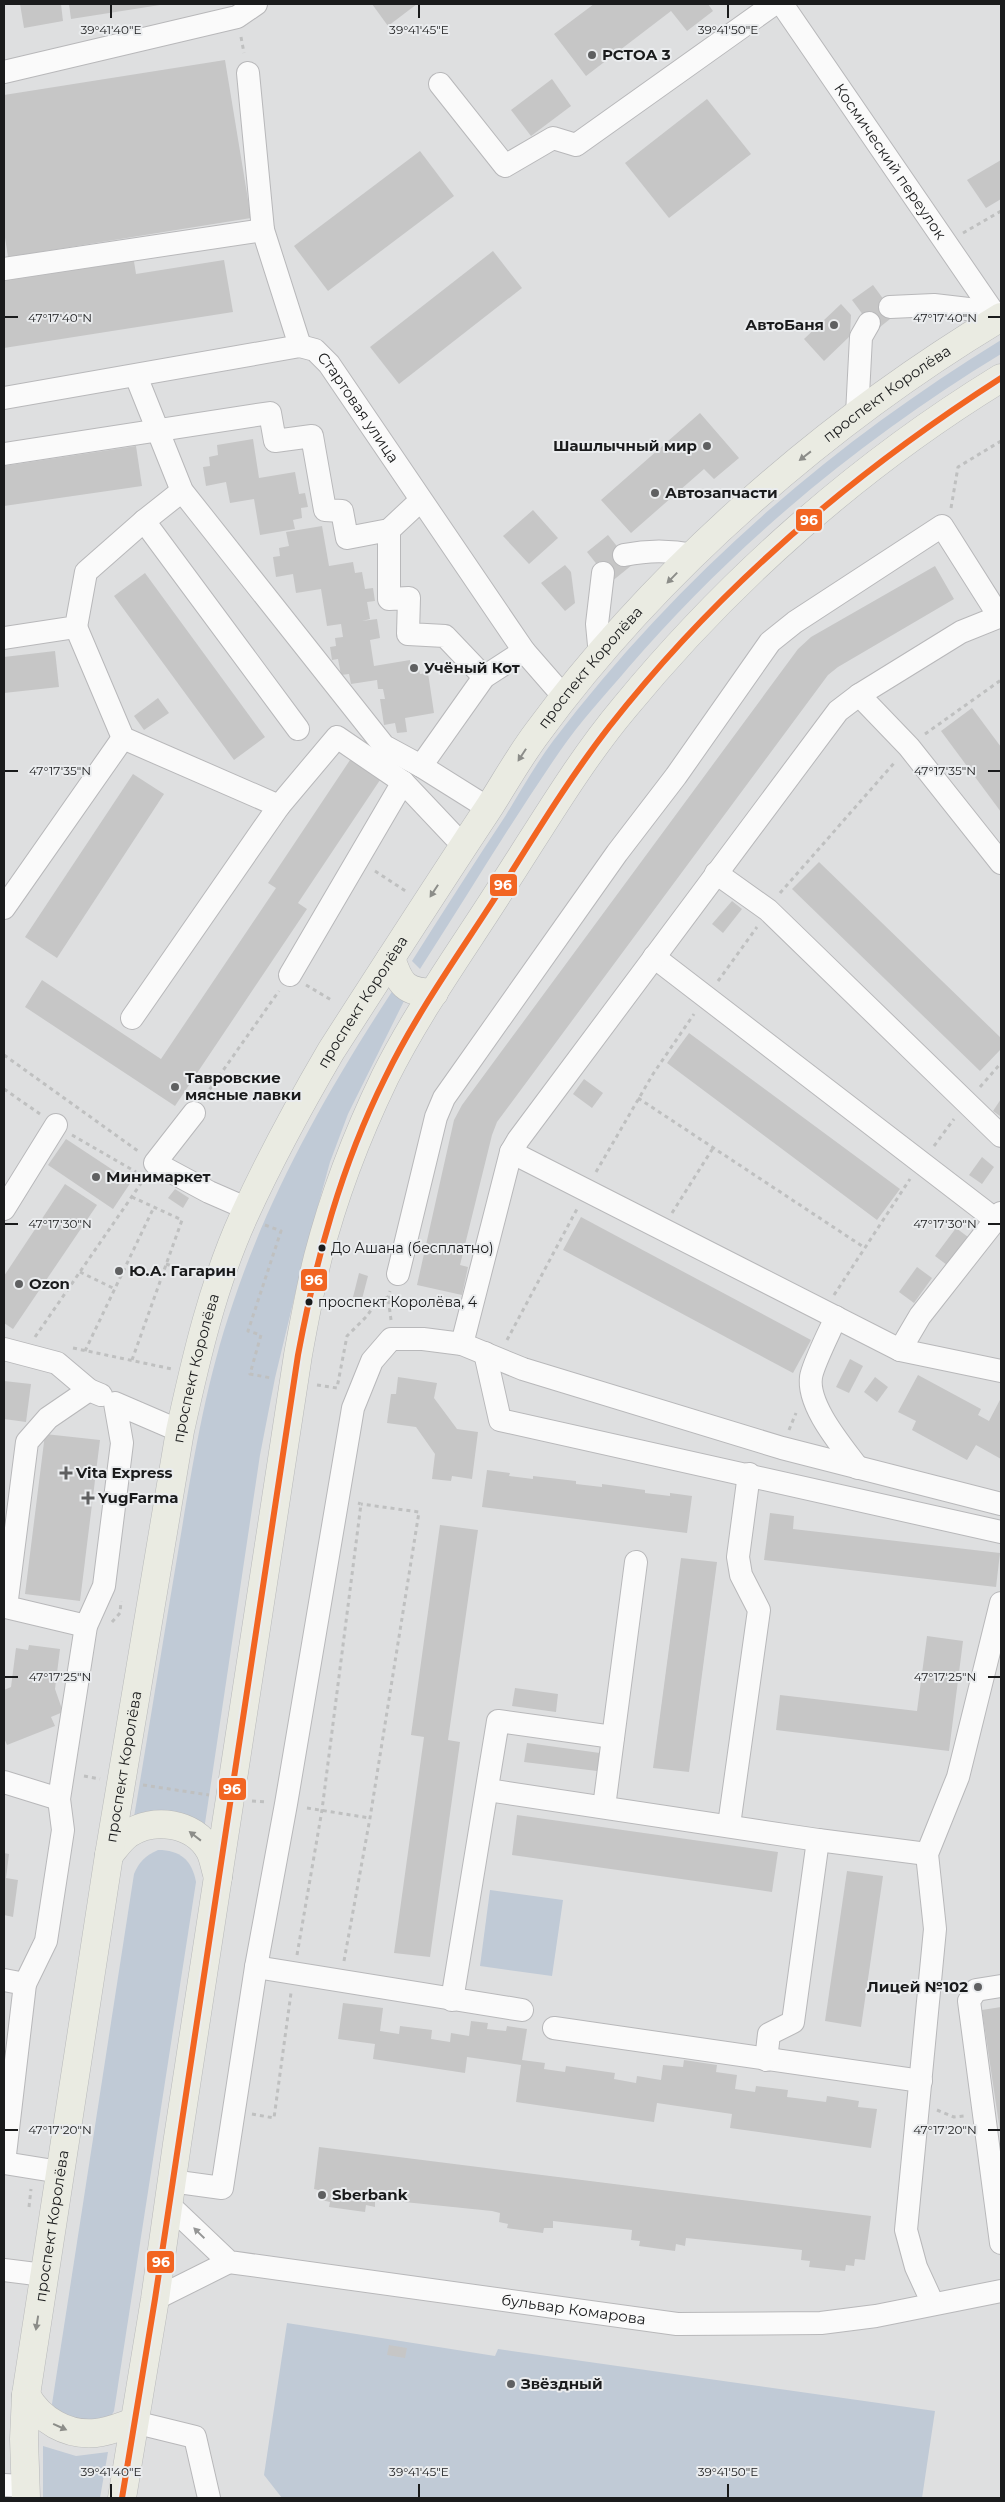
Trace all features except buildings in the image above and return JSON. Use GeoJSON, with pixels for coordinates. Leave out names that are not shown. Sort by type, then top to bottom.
{"type":"FeatureCollection","features":[{"type":"Feature","properties":{"kind":"main road","name":"проспект Королёва"},"geometry":{"type":"LineString","coordinates":[[18,2490],[26,2394],[44,2275],[109,1855],[180,1431],[194,1365],[214,1295],[248,1209],[304,1098],[331,1051],[537,733],[600,656],[694,555],[784,472],[906,379],[998,316]]}},
{"type":"Feature","properties":{"kind":"main road"},"geometry":{"type":"LineString","coordinates":[[122,2498],[155,2299],[298,1355],[317,1259],[334,1203],[365,1121],[408,1034],[580,768],[623,709],[670,654],[768,555],[818,511],[927,427],[1001,378]]}},
{"type":"Feature","properties":{"kind":"main road"},"geometry":{"type":"LineString","coordinates":[[391,958],[396,976],[407,989],[418,992],[434,992]]}},
{"type":"Feature","properties":{"kind":"main road"},"geometry":{"type":"LineString","coordinates":[[109,1855],[127,1835],[148,1825],[173,1824],[196,1834],[209,1851],[218,1877]]}},
{"type":"Feature","properties":{"kind":"main road"},"geometry":{"type":"LineString","coordinates":[[26,2394],[33,2408],[48,2422],[71,2431],[97,2433],[134,2422]]}},
{"type":"Feature","properties":{"kind":"street"},"geometry":{"type":"LineString","coordinates":[[4,72],[237,17],[256,4]]}},
{"type":"Feature","properties":{"kind":"street"},"geometry":{"type":"LineString","coordinates":[[440,84],[505,166],[553,138],[576,145],[774,4]]}},
{"type":"Feature","properties":{"kind":"street","name":"Космический переулок"},"geometry":{"type":"LineString","coordinates":[[782,4],[945,244],[998,316]]}},
{"type":"Feature","properties":{"kind":"street"},"geometry":{"type":"LineString","coordinates":[[248,73],[263,230],[300,346]]}},
{"type":"Feature","properties":{"kind":"street"},"geometry":{"type":"LineString","coordinates":[[4,269],[263,230]]}},
{"type":"Feature","properties":{"kind":"street"},"geometry":{"type":"LineString","coordinates":[[890,307],[934,305],[998,316]]}},
{"type":"Feature","properties":{"kind":"street"},"geometry":{"type":"LineString","coordinates":[[858,414],[861,336],[869,322]]}},
{"type":"Feature","properties":{"kind":"street","name":"Стартовая улица"},"geometry":{"type":"LineString","coordinates":[[4,398],[300,346],[315,350],[329,364],[420,501],[524,651],[565,698]]}},
{"type":"Feature","properties":{"kind":"street"},"geometry":{"type":"LineString","coordinates":[[136,376],[182,492],[384,746],[421,766],[488,808]]}},
{"type":"Feature","properties":{"kind":"street"},"geometry":{"type":"LineString","coordinates":[[4,454],[157,432],[270,413],[275,441],[312,436],[325,510],[342,511],[347,538],[388,530],[420,501]]}},
{"type":"Feature","properties":{"kind":"street"},"geometry":{"type":"LineString","coordinates":[[182,492],[144,521],[86,572],[76,627],[123,738],[279,806]]}},
{"type":"Feature","properties":{"kind":"street"},"geometry":{"type":"LineString","coordinates":[[144,521],[298,729]]}},
{"type":"Feature","properties":{"kind":"street"},"geometry":{"type":"LineString","coordinates":[[398,1274],[436,1118],[444,1098],[617,853],[681,768],[770,642],[795,622],[942,526],[1000,616],[961,632],[860,695],[838,711],[716,873],[511,1152],[462,1344]]}},
{"type":"Feature","properties":{"kind":"street"},"geometry":{"type":"LineString","coordinates":[[388,530],[389,600],[409,598],[408,634],[445,636],[484,677]]}},
{"type":"Feature","properties":{"kind":"street"},"geometry":{"type":"LineString","coordinates":[[624,555],[650,550],[669,550],[694,555]]}},
{"type":"Feature","properties":{"kind":"street"},"geometry":{"type":"LineString","coordinates":[[600,656],[597,624],[603,573]]}},
{"type":"Feature","properties":{"kind":"street"},"geometry":{"type":"LineString","coordinates":[[4,638],[76,627]]}},
{"type":"Feature","properties":{"kind":"street"},"geometry":{"type":"LineString","coordinates":[[421,766],[484,677],[524,651]]}},
{"type":"Feature","properties":{"kind":"street"},"geometry":{"type":"LineString","coordinates":[[860,695],[909,747],[1001,863]]}},
{"type":"Feature","properties":{"kind":"street"},"geometry":{"type":"LineString","coordinates":[[132,1018],[279,806],[337,737],[403,782],[454,836],[465,844]]}},
{"type":"Feature","properties":{"kind":"street"},"geometry":{"type":"LineString","coordinates":[[4,908],[123,738]]}},
{"type":"Feature","properties":{"kind":"street"},"geometry":{"type":"LineString","coordinates":[[290,975],[403,782]]}},
{"type":"Feature","properties":{"kind":"street"},"geometry":{"type":"LineString","coordinates":[[716,873],[768,910],[1001,1136]]}},
{"type":"Feature","properties":{"kind":"street"},"geometry":{"type":"LineString","coordinates":[[654,957],[921,1162],[999,1216],[920,1316],[900,1350]]}},
{"type":"Feature","properties":{"kind":"street"},"geometry":{"type":"LineString","coordinates":[[194,1113],[156,1163],[209,1192],[248,1209]]}},
{"type":"Feature","properties":{"kind":"street"},"geometry":{"type":"LineString","coordinates":[[4,1209],[56,1125]]}},
{"type":"Feature","properties":{"kind":"street"},"geometry":{"type":"LineString","coordinates":[[511,1152],[900,1350],[1001,1371]]}},
{"type":"Feature","properties":{"kind":"street"},"geometry":{"type":"LineString","coordinates":[[829,1314],[811,1378],[813,1397],[822,1417],[858,1468]]}},
{"type":"Feature","properties":{"kind":"street"},"geometry":{"type":"LineString","coordinates":[[170,2192],[222,2188],[256,1967],[286,1804],[353,1408],[372,1362],[391,1339],[423,1339],[462,1344],[524,1369],[782,1448],[1001,1504]]}},
{"type":"Feature","properties":{"kind":"street"},"geometry":{"type":"LineString","coordinates":[[4,1349],[57,1363],[89,1390],[180,1431]]}},
{"type":"Feature","properties":{"kind":"street"},"geometry":{"type":"LineString","coordinates":[[485,1353],[500,1420],[749,1474],[1001,1532]]}},
{"type":"Feature","properties":{"kind":"street"},"geometry":{"type":"LineString","coordinates":[[86,1626],[6,1607],[27,1442],[48,1418],[89,1390]]}},
{"type":"Feature","properties":{"kind":"street"},"geometry":{"type":"LineString","coordinates":[[60,2172],[4,2163],[14,1982],[46,1941],[63,1830],[59,1799],[86,1626],[104,1586],[122,1443],[115,1402]]}},
{"type":"Feature","properties":{"kind":"street"},"geometry":{"type":"LineString","coordinates":[[729,1825],[759,1610],[740,1576],[738,1557],[749,1474]]}},
{"type":"Feature","properties":{"kind":"street"},"geometry":{"type":"LineString","coordinates":[[604,1807],[636,1562]]}},
{"type":"Feature","properties":{"kind":"street"},"geometry":{"type":"LineString","coordinates":[[933,2304],[916,2267],[906,2230],[935,1929],[927,1854],[958,1777],[1001,1603]]}},
{"type":"Feature","properties":{"kind":"street"},"geometry":{"type":"LineString","coordinates":[[452,2000],[498,1721],[613,1737]]}},
{"type":"Feature","properties":{"kind":"street"},"geometry":{"type":"LineString","coordinates":[[4,1782],[59,1799]]}},
{"type":"Feature","properties":{"kind":"street"},"geometry":{"type":"LineString","coordinates":[[488,1790],[818,1840],[927,1854]]}},
{"type":"Feature","properties":{"kind":"street"},"geometry":{"type":"LineString","coordinates":[[766,2060],[769,2034],[793,2022],[818,1840]]}},
{"type":"Feature","properties":{"kind":"street"},"geometry":{"type":"LineString","coordinates":[[256,1967],[522,2010]]}},
{"type":"Feature","properties":{"kind":"street"},"geometry":{"type":"LineString","coordinates":[[1001,1986],[976,1990],[969,2001],[984,2114],[996,2173],[1001,2243]]}},
{"type":"Feature","properties":{"kind":"street"},"geometry":{"type":"LineString","coordinates":[[554,2028],[766,2060],[919,2091]]}},
{"type":"Feature","properties":{"kind":"street"},"geometry":{"type":"LineString","coordinates":[[155,2299],[229,2262],[170,2192]]}},
{"type":"Feature","properties":{"kind":"street","name":"бульвар Комарова"},"geometry":{"type":"LineString","coordinates":[[229,2262],[678,2324],[821,2323],[876,2316],[1001,2291]]}},
{"type":"Feature","properties":{"kind":"street"},"geometry":{"type":"LineString","coordinates":[[4,2270],[44,2275]]}},
{"type":"Feature","properties":{"kind":"street"},"geometry":{"type":"LineString","coordinates":[[134,2422],[195,2437],[209,2498]]}},
{"type":"Feature","properties":{"kind":"path"},"geometry":{"type":"LineString","coordinates":[[237,17],[248,73]]}},
{"type":"Feature","properties":{"kind":"path"},"geometry":{"type":"LineString","coordinates":[[945,244],[1001,211]]}},
{"type":"Feature","properties":{"kind":"path"},"geometry":{"type":"LineString","coordinates":[[942,526],[948,520],[958,467],[1001,441]]}},
{"type":"Feature","properties":{"kind":"path"},"geometry":{"type":"LineString","coordinates":[[357,860],[408,892]]}},
{"type":"Feature","properties":{"kind":"path"},"geometry":{"type":"LineString","coordinates":[[194,1113],[290,975],[334,1001]]}},
{"type":"Feature","properties":{"kind":"path"},"geometry":{"type":"LineString","coordinates":[[4,1055],[156,1163]]}},
{"type":"Feature","properties":{"kind":"path"},"geometry":{"type":"LineString","coordinates":[[829,1314],[865,1248],[921,1162],[967,1102],[1001,1063]]}},
{"type":"Feature","properties":{"kind":"path"},"geometry":{"type":"LineString","coordinates":[[4,1089],[56,1125],[145,1178],[32,1340],[41,1342]]}},
{"type":"Feature","properties":{"kind":"path"},"geometry":{"type":"LineString","coordinates":[[638,1098],[865,1248]]}},
{"type":"Feature","properties":{"kind":"path"},"geometry":{"type":"LineString","coordinates":[[663,1229],[713,1148]]}},
{"type":"Feature","properties":{"kind":"path"},"geometry":{"type":"LineString","coordinates":[[132,1197],[182,1220],[132,1360]]}},
{"type":"Feature","properties":{"kind":"path"},"geometry":{"type":"LineString","coordinates":[[85,1351],[154,1207]]}},
{"type":"Feature","properties":{"kind":"path"},"geometry":{"type":"LineString","coordinates":[[166,1264],[202,1276]]}},
{"type":"Feature","properties":{"kind":"path"},"geometry":{"type":"LineString","coordinates":[[80,1272],[115,1289]]}},
{"type":"Feature","properties":{"kind":"path"},"geometry":{"type":"LineString","coordinates":[[388,1297],[470,1312]]}},
{"type":"Feature","properties":{"kind":"path"},"geometry":{"type":"LineString","coordinates":[[68,1347],[172,1369]]}},
{"type":"Feature","properties":{"kind":"path"},"geometry":{"type":"LineString","coordinates":[[338,1501],[419,1512],[370,1818],[340,1981]]}},
{"type":"Feature","properties":{"kind":"path"},"geometry":{"type":"LineString","coordinates":[[274,2118],[294,1973],[322,1810],[361,1504]]}},
{"type":"Feature","properties":{"kind":"path"},"geometry":{"type":"LineString","coordinates":[[63,1774],[230,1798],[286,1804]]}},
{"type":"Feature","properties":{"kind":"path"},"geometry":{"type":"LineString","coordinates":[[322,1810],[370,1818]]}},
{"type":"Feature","properties":{"kind":"path"},"geometry":{"type":"LineString","coordinates":[[919,2091],[954,2117],[984,2114]]}},
{"type":"Feature","properties":{"kind":"shaded area"},"geometry":{"type":"Polygon","coordinates":[[[1001,340],[1001,354],[899,421],[802,496],[756,537],[669,622],[584,719],[568,740],[524,805],[420,969],[412,961],[553,741],[600,682],[651,625],[703,571],[758,520],[816,471],[875,425],[937,381],[1001,340]]]}},
{"type":"Feature","properties":{"kind":"shaded area"},"geometry":{"type":"Polygon","coordinates":[[[393,990],[404,1001],[348,1114],[330,1162],[304,1257],[275,1378],[260,1455],[204,1830],[195,1822],[179,1813],[163,1812],[134,1817],[194,1458],[207,1395],[223,1334],[248,1261],[283,1181],[346,1064],[393,990]]]}},
{"type":"Feature","properties":{"kind":"shaded area"},"geometry":{"type":"Polygon","coordinates":[[[158,1850],[173,1852],[184,1858],[194,1874],[196,1882],[114,2411],[108,2422],[100,2429],[55,2414],[52,2404],[134,1874],[143,1860],[158,1850]]]}},
{"type":"Feature","properties":{"kind":"shaded area"},"geometry":{"type":"Polygon","coordinates":[[[490,1890],[563,1900],[552,1976],[480,1966],[490,1890]]]}},
{"type":"Feature","properties":{"kind":"shaded area","name":"Звёздный"},"geometry":{"type":"Polygon","coordinates":[[[287,2323],[495,2356],[498,2349],[935,2411],[922,2498],[282,2498],[264,2475],[287,2323]]]}},
{"type":"Feature","properties":{"kind":"shaded area"},"geometry":{"type":"Polygon","coordinates":[[[43,2446],[76,2456],[108,2452],[100,2498],[43,2498],[43,2446]]]}},
{"type":"Feature","properties":{"kind":"transit line","name":"96"},"geometry":{"type":"LineString","coordinates":[[122,2498],[155,2299],[298,1355],[322,1248],[343,1179],[369,1111],[397,1054],[437,986],[550,811],[609,727],[651,676],[695,627],[790,536],[893,453],[1001,378]]}},
{"type":"Feature","properties":{"kind":"place","name":"РСТОА 3"},"geometry":{"type":"Point","coordinates":[592,55]}},
{"type":"Feature","properties":{"kind":"place","name":"АвтоБаня"},"geometry":{"type":"Point","coordinates":[834,325]}},
{"type":"Feature","properties":{"kind":"place","name":"Шашлычный мир"},"geometry":{"type":"Point","coordinates":[707,446]}},
{"type":"Feature","properties":{"kind":"place","name":"Автозапчасти"},"geometry":{"type":"Point","coordinates":[655,493]}},
{"type":"Feature","properties":{"kind":"place","name":"Учёный Кот"},"geometry":{"type":"Point","coordinates":[414,668]}},
{"type":"Feature","properties":{"kind":"place","name":"Тавровские мясные лавки"},"geometry":{"type":"Point","coordinates":[175,1087]}},
{"type":"Feature","properties":{"kind":"place","name":"Минимаркет"},"geometry":{"type":"Point","coordinates":[96,1177]}},
{"type":"Feature","properties":{"kind":"place","name":"До Ашана (бесплатно)"},"geometry":{"type":"Point","coordinates":[322,1248]}},
{"type":"Feature","properties":{"kind":"place","name":"Ю.А. Гагарин"},"geometry":{"type":"Point","coordinates":[119,1271]}},
{"type":"Feature","properties":{"kind":"place","name":"Ozon"},"geometry":{"type":"Point","coordinates":[19,1284]}},
{"type":"Feature","properties":{"kind":"place","name":"проспект Королёва, 4"},"geometry":{"type":"Point","coordinates":[309,1302]}},
{"type":"Feature","properties":{"kind":"place","name":"Vita Express"},"geometry":{"type":"Point","coordinates":[66,1473]}},
{"type":"Feature","properties":{"kind":"place","name":"YugFarma"},"geometry":{"type":"Point","coordinates":[88,1498]}},
{"type":"Feature","properties":{"kind":"place","name":"Лицей №102"},"geometry":{"type":"Point","coordinates":[978,1987]}},
{"type":"Feature","properties":{"kind":"place","name":"Sberbank"},"geometry":{"type":"Point","coordinates":[322,2195]}},
{"type":"Feature","properties":{"kind":"place","name":"Звёздный"},"geometry":{"type":"Point","coordinates":[511,2384]}}]}
